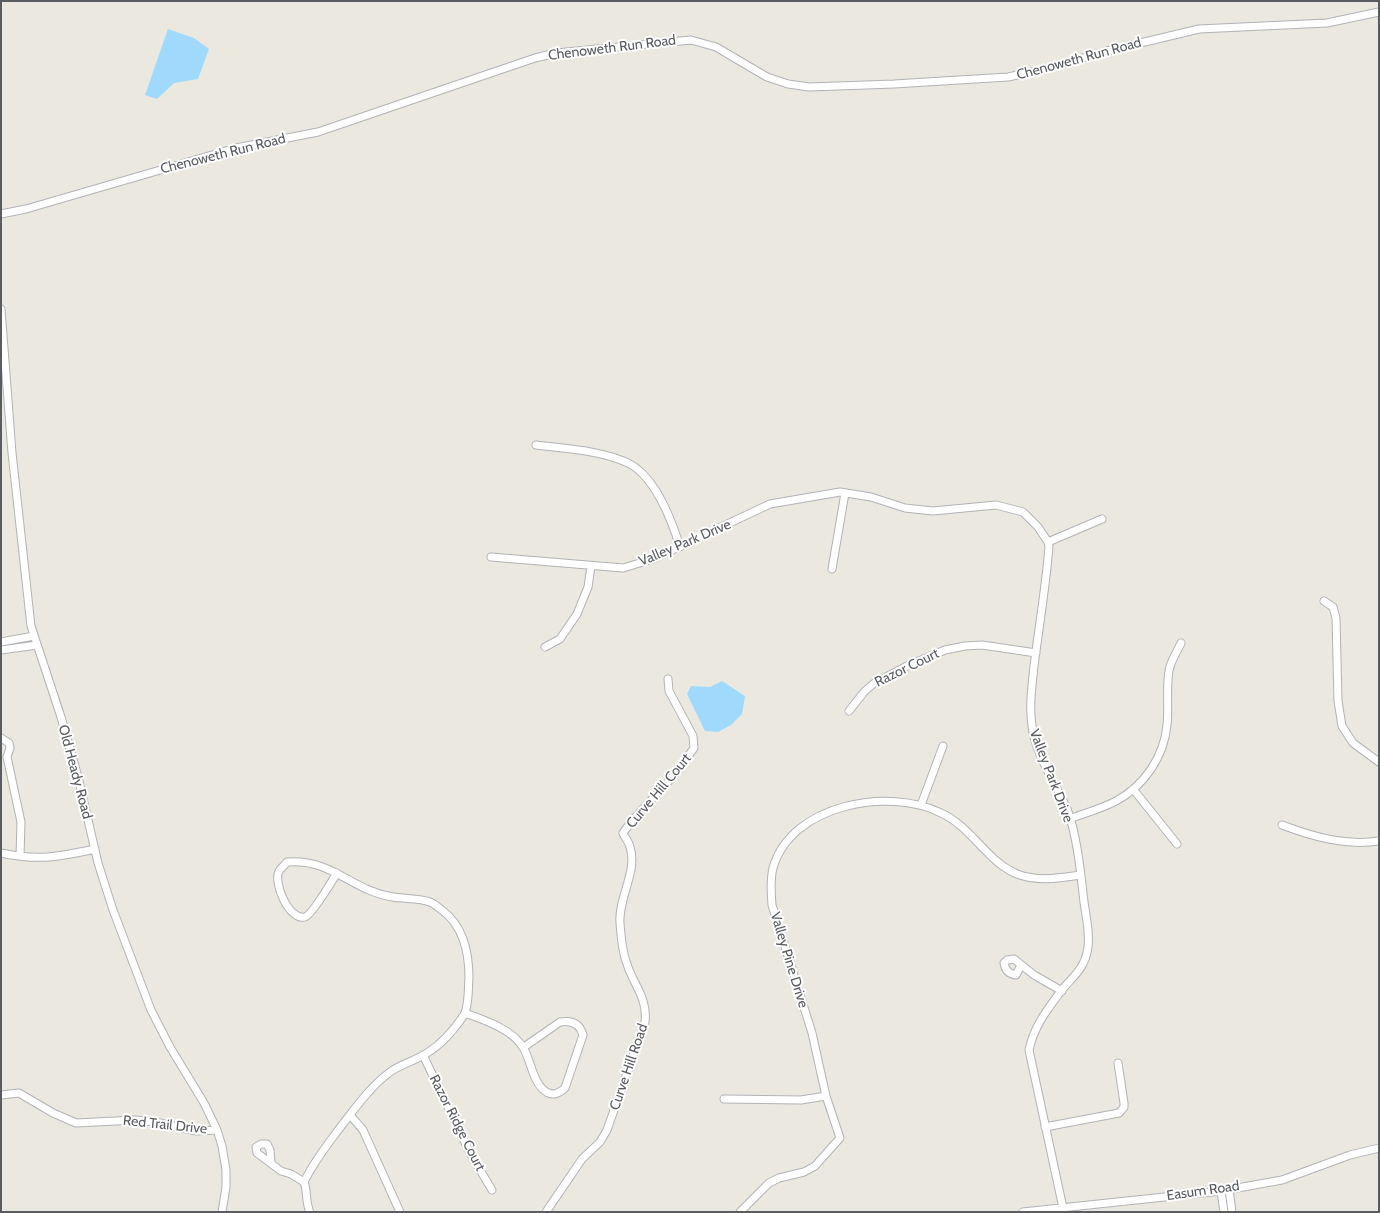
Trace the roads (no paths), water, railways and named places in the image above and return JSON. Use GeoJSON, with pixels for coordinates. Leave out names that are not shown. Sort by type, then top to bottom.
{"type":"FeatureCollection","features":[{"type":"Feature","properties":{"kind":"street","name":"Chenoweth Run Road"},"geometry":{"type":"LineString","coordinates":[[1,214],[26,209],[236,148],[318,132],[535,58],[556,53],[691,40],[716,47],[768,76],[788,84],[809,87],[894,84],[1008,77],[1199,30],[1327,23],[1379,12]]}},
{"type":"Feature","properties":{"kind":"street","name":"Old Heady Road"},"geometry":{"type":"LineString","coordinates":[[1,309],[12,453],[31,626],[78,777],[94,849],[113,910],[151,1010],[170,1047],[204,1103],[217,1130],[226,1170],[226,1187],[222,1212]]}},
{"type":"Feature","properties":{"kind":"street"},"geometry":{"type":"LineString","coordinates":[[536,444],[595,453],[629,464],[649,480],[674,528],[680,548]]}},
{"type":"Feature","properties":{"kind":"street","name":"Valley Park Drive"},"geometry":{"type":"LineString","coordinates":[[491,557],[623,568],[654,559],[680,548],[770,504],[840,492],[872,498],[906,508],[933,511],[996,505],[1022,512],[1038,526],[1048,542],[1047,580],[1031,692],[1032,727],[1037,747],[1069,818],[1081,875],[1088,929],[1088,947],[1083,966],[1036,1027],[1029,1050],[1063,1208]]}},
{"type":"Feature","properties":{"kind":"street"},"geometry":{"type":"LineString","coordinates":[[832,569],[845,493]]}},
{"type":"Feature","properties":{"kind":"street"},"geometry":{"type":"LineString","coordinates":[[1048,542],[1102,519]]}},
{"type":"Feature","properties":{"kind":"street"},"geometry":{"type":"LineString","coordinates":[[545,648],[560,639],[576,614],[588,587],[591,566]]}},
{"type":"Feature","properties":{"kind":"street"},"geometry":{"type":"LineString","coordinates":[[1324,600],[1333,607],[1336,618],[1338,700],[1342,726],[1353,743],[1379,762]]}},
{"type":"Feature","properties":{"kind":"street"},"geometry":{"type":"LineString","coordinates":[[1,642],[34,636]]}},
{"type":"Feature","properties":{"kind":"street"},"geometry":{"type":"LineString","coordinates":[[1069,818],[1108,805],[1133,790],[1156,762],[1164,742],[1167,725],[1169,671],[1181,643]]}},
{"type":"Feature","properties":{"kind":"street"},"geometry":{"type":"LineString","coordinates":[[1,650],[37,645]]}},
{"type":"Feature","properties":{"kind":"street","name":"Razor Court"},"geometry":{"type":"LineString","coordinates":[[849,711],[873,684],[945,650],[982,645],[1036,653]]}},
{"type":"Feature","properties":{"kind":"street","name":"Curve Hill Court"},"geometry":{"type":"LineString","coordinates":[[630,847],[623,834],[625,829],[676,773],[694,748],[693,736],[669,691],[668,679]]}},
{"type":"Feature","properties":{"kind":"street"},"geometry":{"type":"LineString","coordinates":[[1,738],[9,743],[10,748],[4,756],[22,822],[20,856]]}},
{"type":"Feature","properties":{"kind":"street"},"geometry":{"type":"LineString","coordinates":[[921,805],[943,746]]}},
{"type":"Feature","properties":{"kind":"street"},"geometry":{"type":"LineString","coordinates":[[1133,790],[1177,844]]}},
{"type":"Feature","properties":{"kind":"street","name":"Valley Pine Drive"},"geometry":{"type":"LineString","coordinates":[[740,1212],[769,1183],[779,1178],[804,1172],[815,1166],[840,1138],[826,1096],[812,1032],[772,905],[771,888],[774,866],[780,853],[794,833],[811,820],[823,814],[873,802],[899,801],[921,805],[952,818],[971,835],[988,855],[1018,874],[1041,879],[1081,875]]}},
{"type":"Feature","properties":{"kind":"street"},"geometry":{"type":"LineString","coordinates":[[1282,825],[1306,834],[1334,841],[1379,841]]}},
{"type":"Feature","properties":{"kind":"street","name":"Curve Hill Road"},"geometry":{"type":"LineString","coordinates":[[546,1212],[582,1159],[603,1138],[646,1022],[641,993],[625,959],[620,924],[621,907],[630,872],[630,847]]}},
{"type":"Feature","properties":{"kind":"street"},"geometry":{"type":"LineString","coordinates":[[1,853],[49,858],[94,849]]}},
{"type":"Feature","properties":{"kind":"street"},"geometry":{"type":"LineString","coordinates":[[304,1182],[319,1156],[350,1115],[382,1078],[395,1068],[423,1055],[451,1033],[465,1013],[469,967],[464,935],[452,918],[431,902],[378,895],[337,873],[316,864],[300,861],[287,862],[279,872],[278,885],[289,909],[296,916],[305,917],[313,912],[337,873]]}},
{"type":"Feature","properties":{"kind":"street"},"geometry":{"type":"LineString","coordinates":[[1021,965],[1062,991]]}},
{"type":"Feature","properties":{"kind":"street"},"geometry":{"type":"LineString","coordinates":[[465,1013],[508,1032],[524,1047],[540,1086],[546,1092],[553,1095],[560,1093],[565,1088],[583,1035],[581,1028],[575,1023],[560,1022],[524,1047]]}},
{"type":"Feature","properties":{"kind":"street","name":"Razor Ridge Court"},"geometry":{"type":"LineString","coordinates":[[423,1055],[471,1155],[492,1190]]}},
{"type":"Feature","properties":{"kind":"street"},"geometry":{"type":"LineString","coordinates":[[1045,1127],[1119,1113],[1124,1106],[1124,1102],[1118,1063]]}},
{"type":"Feature","properties":{"kind":"street","name":"Red Trail Drive"},"geometry":{"type":"LineString","coordinates":[[1,1095],[19,1093],[76,1123],[135,1120],[155,1122],[196,1131],[217,1130]]}},
{"type":"Feature","properties":{"kind":"street"},"geometry":{"type":"LineString","coordinates":[[724,1099],[801,1100],[826,1096]]}},
{"type":"Feature","properties":{"kind":"street"},"geometry":{"type":"LineString","coordinates":[[350,1115],[363,1130],[400,1212]]}},
{"type":"Feature","properties":{"kind":"street","name":"Easum Road"},"geometry":{"type":"LineString","coordinates":[[1023,1212],[1229,1189],[1282,1180],[1350,1155],[1379,1148]]}},
{"type":"Feature","properties":{"kind":"street"},"geometry":{"type":"LineString","coordinates":[[271,1163],[280,1171],[304,1182],[306,1205],[310,1212]]}},
{"type":"Feature","properties":{"kind":"street"},"geometry":{"type":"LineString","coordinates":[[1229,1189],[1232,1212]]}},
{"type":"Feature","properties":{"kind":"street"},"geometry":{"type":"LineString","coordinates":[[1220,1190],[1224,1212]]}},
{"type":"Feature","properties":{"kind":"water"},"geometry":{"type":"Polygon","coordinates":[[[168,29],[194,38],[209,49],[198,79],[174,83],[157,99],[145,95],[168,29]]]}},
{"type":"Feature","properties":{"kind":"water"},"geometry":{"type":"Polygon","coordinates":[[[722,681],[745,696],[742,714],[731,725],[718,732],[705,731],[687,694],[691,686],[710,687],[722,681]]]}}]}
